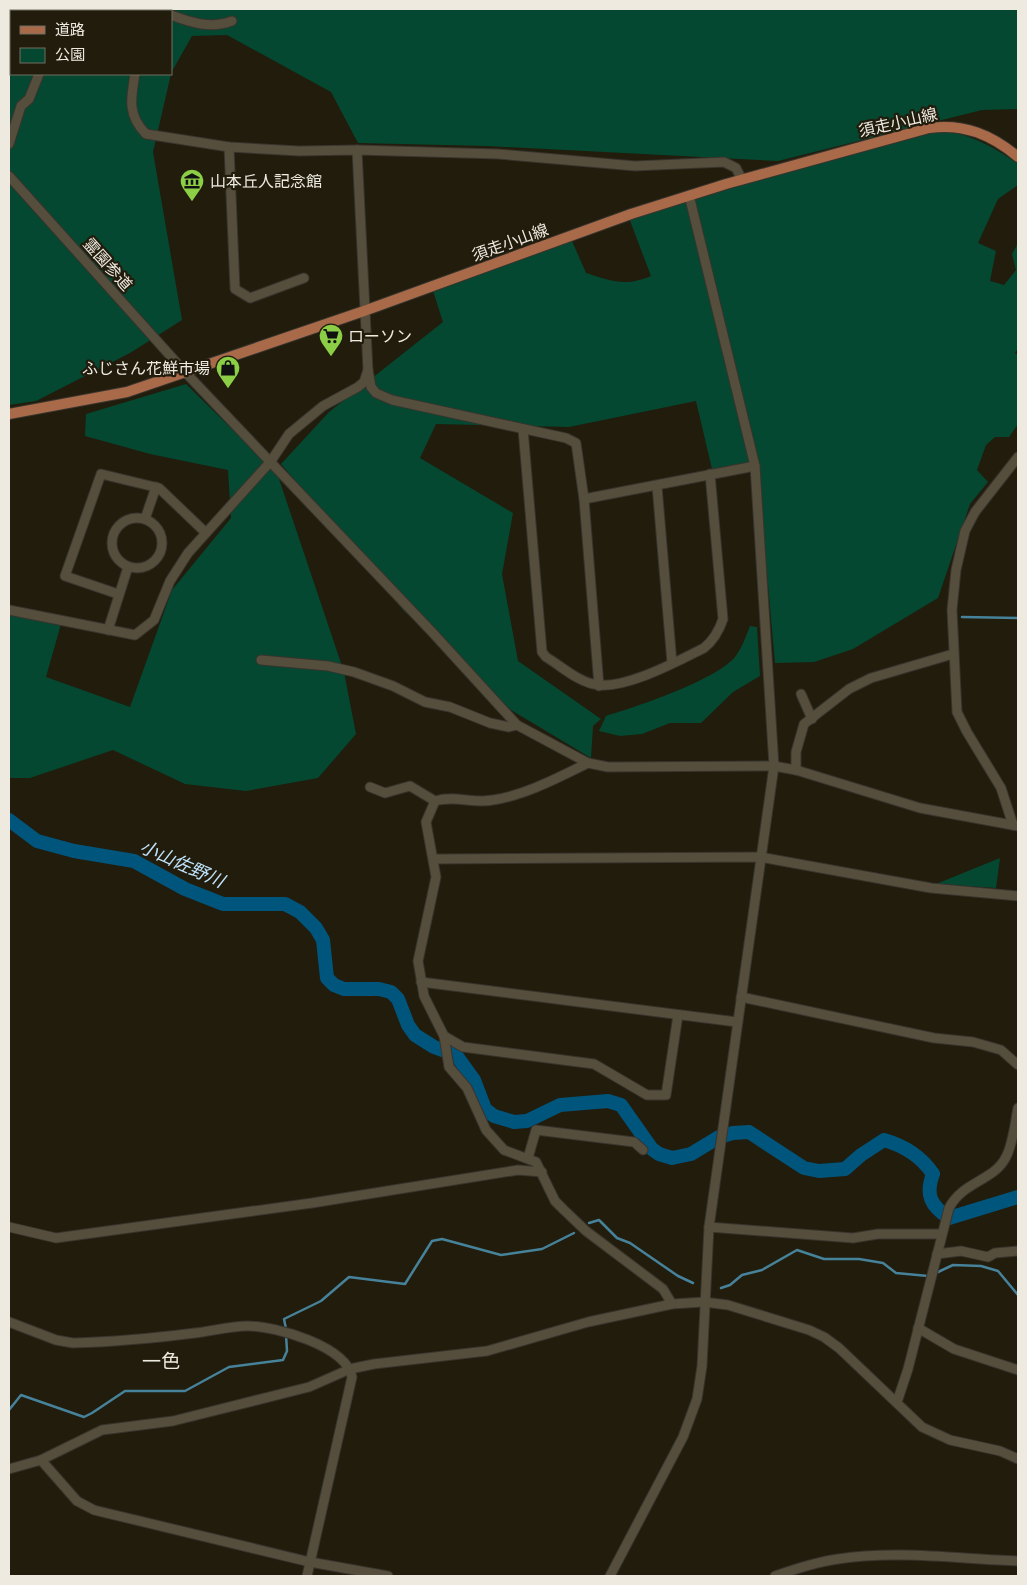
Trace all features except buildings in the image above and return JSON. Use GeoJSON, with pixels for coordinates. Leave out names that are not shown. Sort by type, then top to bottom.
{"type":"FeatureCollection","features":[{"type":"Feature","properties":{"kind":"main road","name":"須走小山線"},"geometry":{"type":"LineString","coordinates":[[9,414],[127,392],[364,311],[631,214],[689,195],[943,126],[955,126],[977,131],[1018,157]]}},
{"type":"Feature","properties":{"kind":"street"},"geometry":{"type":"LineString","coordinates":[[172,16],[191,23],[213,26],[232,21]]}},
{"type":"Feature","properties":{"kind":"street"},"geometry":{"type":"LineString","coordinates":[[9,144],[16,128],[21,106],[29,99],[39,75]]}},
{"type":"Feature","properties":{"kind":"street"},"geometry":{"type":"LineString","coordinates":[[135,75],[130,106],[132,115],[146,134],[229,147],[299,151],[357,150],[498,154],[635,166],[724,162],[736,168],[742,180]]}},
{"type":"Feature","properties":{"kind":"street"},"geometry":{"type":"LineString","coordinates":[[229,147],[235,289],[250,298],[304,278]]}},
{"type":"Feature","properties":{"kind":"street"},"geometry":{"type":"LineString","coordinates":[[357,150],[364,311],[368,370],[372,387],[382,397],[566,438],[576,443],[584,499],[599,686]]}},
{"type":"Feature","properties":{"kind":"street","name":"霊園参道"},"geometry":{"type":"LineString","coordinates":[[9,176],[184,371],[271,461],[517,726]]}},
{"type":"Feature","properties":{"kind":"street"},"geometry":{"type":"LineString","coordinates":[[610,1576],[690,1420],[697,1399],[702,1366],[709,1227],[774,766],[755,466],[689,195]]}},
{"type":"Feature","properties":{"kind":"street"},"geometry":{"type":"LineString","coordinates":[[9,610],[135,635],[154,620],[170,580],[188,553],[271,461],[289,434],[323,406],[358,387],[364,382],[368,370]]}},
{"type":"Feature","properties":{"kind":"street"},"geometry":{"type":"LineString","coordinates":[[522,429],[542,652],[546,658],[577,677],[599,686],[607,687],[628,681],[672,663],[711,642],[720,630],[723,619],[710,474]]}},
{"type":"Feature","properties":{"kind":"street"},"geometry":{"type":"LineString","coordinates":[[1015,825],[1001,788],[957,712],[953,654],[953,594],[965,531],[980,504],[1018,457]]}},
{"type":"Feature","properties":{"kind":"street"},"geometry":{"type":"LineString","coordinates":[[584,499],[755,466]]}},
{"type":"Feature","properties":{"kind":"street"},"geometry":{"type":"LineString","coordinates":[[118,594],[65,576],[101,474],[156,487],[206,533]]}},
{"type":"Feature","properties":{"kind":"street"},"geometry":{"type":"LineString","coordinates":[[657,486],[672,663]]}},
{"type":"Feature","properties":{"kind":"street"},"geometry":{"type":"LineString","coordinates":[[145,519],[156,487]]}},
{"type":"Feature","properties":{"kind":"street"},"geometry":{"type":"LineString","coordinates":[[128,519],[145,519],[158,528],[163,544],[161,552],[152,564],[144,568],[128,567],[120,562],[112,548],[115,531],[128,519]]}},
{"type":"Feature","properties":{"kind":"street"},"geometry":{"type":"LineString","coordinates":[[108,630],[128,567]]}},
{"type":"Feature","properties":{"kind":"street"},"geometry":{"type":"LineString","coordinates":[[796,770],[799,739],[804,724],[857,684],[953,654]]}},
{"type":"Feature","properties":{"kind":"street"},"geometry":{"type":"LineString","coordinates":[[261,660],[328,666],[354,672],[393,686],[424,702],[450,707],[490,723],[509,727],[517,726],[588,763],[619,768],[774,766],[796,770],[920,808],[1015,825]]}},
{"type":"Feature","properties":{"kind":"street"},"geometry":{"type":"LineString","coordinates":[[802,694],[812,719]]}},
{"type":"Feature","properties":{"kind":"street"},"geometry":{"type":"LineString","coordinates":[[370,787],[385,793],[410,786],[435,802],[462,798],[491,801],[510,797],[588,763]]}},
{"type":"Feature","properties":{"kind":"street"},"geometry":{"type":"LineString","coordinates":[[435,802],[426,822],[436,877],[418,961],[424,996],[444,1039],[449,1067],[467,1088],[486,1130],[496,1144],[504,1150],[536,1162],[555,1201],[607,1249],[663,1290],[672,1304]]}},
{"type":"Feature","properties":{"kind":"street"},"geometry":{"type":"LineString","coordinates":[[434,859],[760,857],[931,888],[1018,896]]}},
{"type":"Feature","properties":{"kind":"street"},"geometry":{"type":"LineString","coordinates":[[421,982],[737,1022]]}},
{"type":"Feature","properties":{"kind":"street"},"geometry":{"type":"LineString","coordinates":[[741,997],[934,1038],[973,1042],[1001,1050],[1018,1065]]}},
{"type":"Feature","properties":{"kind":"street"},"geometry":{"type":"LineString","coordinates":[[444,1039],[463,1047],[594,1064],[647,1096],[666,1095],[678,1015]]}},
{"type":"Feature","properties":{"kind":"street"},"geometry":{"type":"LineString","coordinates":[[897,1402],[949,1208],[960,1191],[997,1170],[1007,1157],[1018,1108]]}},
{"type":"Feature","properties":{"kind":"street"},"geometry":{"type":"LineString","coordinates":[[528,1158],[536,1130],[634,1142],[643,1150]]}},
{"type":"Feature","properties":{"kind":"street"},"geometry":{"type":"LineString","coordinates":[[9,1227],[56,1238],[312,1203],[518,1170],[542,1172]]}},
{"type":"Feature","properties":{"kind":"street"},"geometry":{"type":"LineString","coordinates":[[709,1227],[853,1238],[878,1234],[942,1230]]}},
{"type":"Feature","properties":{"kind":"street"},"geometry":{"type":"LineString","coordinates":[[937,1254],[960,1251],[988,1257],[995,1253],[1018,1251]]}},
{"type":"Feature","properties":{"kind":"street"},"geometry":{"type":"LineString","coordinates":[[9,1469],[41,1460],[102,1430],[173,1421],[229,1408],[309,1387],[350,1369],[374,1364],[487,1351],[588,1322],[672,1304],[704,1302],[728,1305],[809,1330],[824,1337],[897,1402],[922,1427],[937,1435],[1000,1451],[1018,1459]]}},
{"type":"Feature","properties":{"kind":"street"},"geometry":{"type":"LineString","coordinates":[[9,1322],[56,1340],[73,1343],[196,1333],[250,1326],[293,1335],[335,1353],[350,1369],[352,1377],[307,1576]]}},
{"type":"Feature","properties":{"kind":"street"},"geometry":{"type":"LineString","coordinates":[[918,1328],[954,1349],[1018,1370]]}},
{"type":"Feature","properties":{"kind":"street"},"geometry":{"type":"LineString","coordinates":[[41,1460],[77,1501],[94,1510],[310,1562],[388,1576]]}},
{"type":"Feature","properties":{"kind":"street"},"geometry":{"type":"LineString","coordinates":[[775,1576],[804,1566],[855,1557],[895,1556],[1018,1561]]}},
{"type":"Feature","properties":{"kind":"green space"},"geometry":{"type":"Polygon","coordinates":[[[9,9],[1018,9],[1018,109],[982,110],[778,161],[487,146],[358,143],[331,92],[227,35],[192,36],[172,71],[172,10],[10,10],[10,75],[171,75],[153,152],[182,320],[130,353],[36,401],[9,405],[9,9]]]}},
{"type":"Feature","properties":{"kind":"green space"},"geometry":{"type":"Polygon","coordinates":[[[940,131],[951,132],[981,142],[1018,164],[1018,185],[998,199],[978,243],[996,251],[990,281],[1004,285],[1016,270],[1012,254],[1018,243],[1018,348],[1015,353],[1018,355],[1018,424],[1009,437],[995,437],[986,445],[977,470],[988,482],[970,504],[938,598],[853,649],[814,662],[775,663],[757,461],[712,469],[696,401],[569,427],[436,424],[420,458],[513,513],[502,574],[518,661],[601,719],[593,726],[591,758],[511,710],[403,610],[281,464],[329,412],[443,322],[433,291],[526,253],[572,241],[586,273],[619,282],[642,279],[651,276],[629,218],[808,166],[940,131]]]}},
{"type":"Feature","properties":{"kind":"green space"},"geometry":{"type":"Polygon","coordinates":[[[186,384],[277,473],[344,672],[356,734],[318,778],[246,791],[185,784],[113,750],[30,778],[9,778],[9,614],[61,624],[46,677],[130,707],[172,590],[231,518],[228,470],[150,454],[85,436],[86,414],[186,384]]]}},
{"type":"Feature","properties":{"kind":"green space"},"geometry":{"type":"Polygon","coordinates":[[[750,626],[757,627],[760,676],[733,692],[701,723],[670,723],[642,734],[620,736],[599,731],[606,716],[675,692],[711,675],[725,666],[735,657],[744,642],[750,626]]]}},
{"type":"Feature","properties":{"kind":"green space"},"geometry":{"type":"Polygon","coordinates":[[[1000,858],[996,888],[936,884],[1000,858]]]}},
{"type":"Feature","properties":{"kind":"waterway"},"geometry":{"type":"LineString","coordinates":[[962,617],[1018,618]]}},
{"type":"Feature","properties":{"kind":"waterway","name":"小山佐野川"},"geometry":{"type":"LineString","coordinates":[[9,820],[37,841],[74,851],[134,861],[185,889],[223,904],[285,904],[300,912],[316,928],[323,940],[327,978],[334,985],[344,989],[379,989],[391,992],[398,999],[408,1025],[415,1035],[434,1047],[456,1055],[474,1080],[485,1109],[494,1116],[514,1122],[527,1121],[560,1105],[608,1101],[621,1105],[652,1149],[659,1154],[672,1158],[691,1154],[719,1137],[733,1133],[749,1132],[804,1168],[819,1171],[845,1169],[861,1155],[884,1140],[912,1152],[923,1162],[933,1174],[930,1188],[931,1199],[938,1209],[949,1218],[1018,1197]]}},
{"type":"Feature","properties":{"kind":"waterway"},"geometry":{"type":"LineString","coordinates":[[589,1223],[599,1220],[617,1238],[630,1243],[678,1276],[693,1283]]}},
{"type":"Feature","properties":{"kind":"waterway"},"geometry":{"type":"LineString","coordinates":[[286,1329],[284,1319],[321,1301],[349,1277],[405,1284],[432,1241],[442,1239],[501,1255],[542,1249],[574,1233]]}},
{"type":"Feature","properties":{"kind":"waterway"},"geometry":{"type":"LineString","coordinates":[[721,1288],[730,1285],[742,1275],[762,1270],[797,1250],[824,1259],[859,1259],[883,1263],[896,1273],[928,1276]]}},
{"type":"Feature","properties":{"kind":"waterway"},"geometry":{"type":"LineString","coordinates":[[936,1273],[953,1265],[981,1266],[998,1271],[1018,1295]]}},
{"type":"Feature","properties":{"kind":"waterway"},"geometry":{"type":"LineString","coordinates":[[9,1410],[21,1395],[84,1417],[125,1391],[185,1391],[229,1367],[283,1360],[287,1351],[286,1335]]}},
{"type":"Feature","properties":{"kind":"place","name":"山本丘人記念館"},"geometry":{"type":"Point","coordinates":[192,202]}},
{"type":"Feature","properties":{"kind":"place","name":"ローソン"},"geometry":{"type":"Point","coordinates":[331,357]}},
{"type":"Feature","properties":{"kind":"place","name":"ふじさん花鮮市場"},"geometry":{"type":"Point","coordinates":[228,389]}},
{"type":"Feature","properties":{"kind":"district","name":"一色"},"geometry":{"type":"Point","coordinates":[161,1361]}}]}
